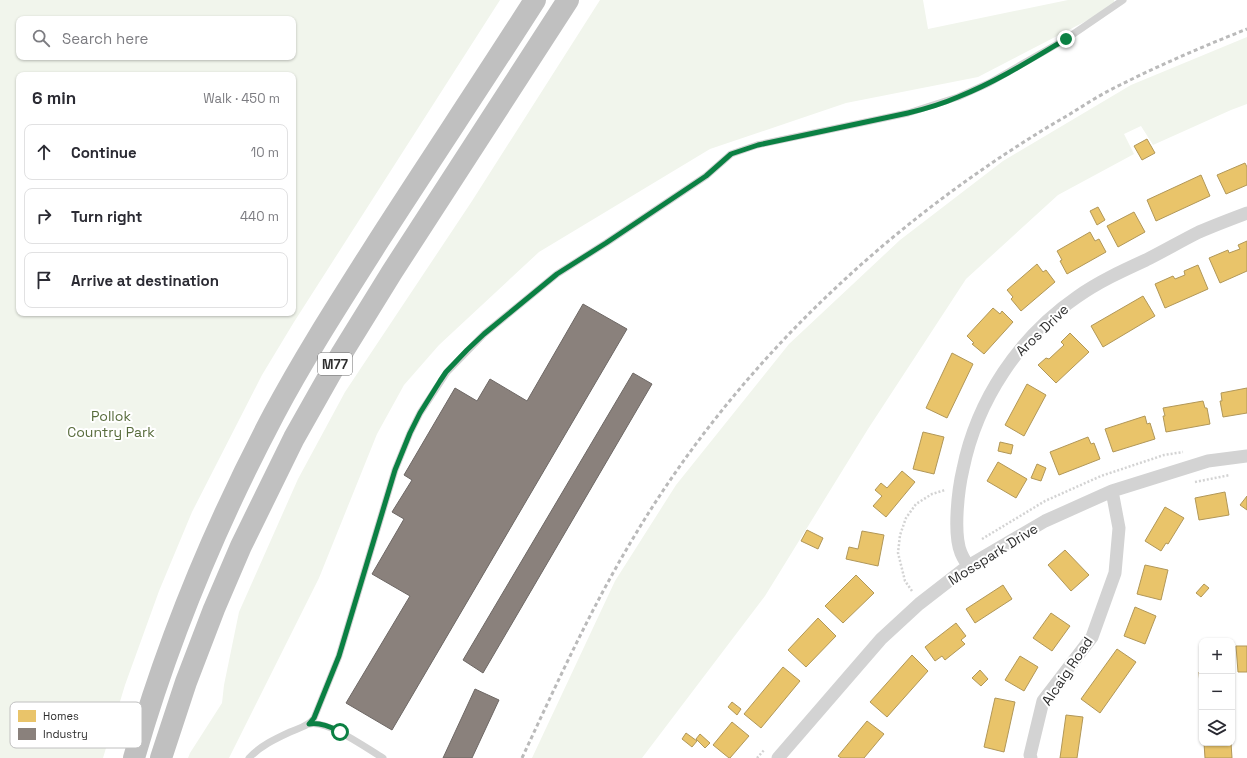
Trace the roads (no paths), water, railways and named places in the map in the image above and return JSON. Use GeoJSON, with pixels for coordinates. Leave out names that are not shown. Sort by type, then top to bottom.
{"type":"FeatureCollection","features":[{"type":"Feature","properties":{"kind":"highway","name":"M77"},"geometry":{"type":"LineString","coordinates":[[142,732],[158,681],[187,602],[226,512],[274,413],[340,301],[535,0]]}},
{"type":"Feature","properties":{"kind":"highway","name":"M77"},"geometry":{"type":"LineString","coordinates":[[161,758],[186,682],[214,609],[241,546],[294,438],[330,373],[392,272],[568,0]]}},
{"type":"Feature","properties":{"kind":"highway","name":"M77"},"geometry":{"type":"LineString","coordinates":[[134,758],[137,748]]}},
{"type":"Feature","properties":{"kind":"street","name":"Aros Drive"},"geometry":{"type":"LineString","coordinates":[[968,566],[960,552],[956,528],[960,485],[966,453],[978,420],[997,382],[1021,348],[1049,320],[1076,297],[1104,281],[1201,232],[1247,213]]}},
{"type":"Feature","properties":{"kind":"street","name":"Mosspark Drive"},"geometry":{"type":"LineString","coordinates":[[778,758],[881,639],[919,604],[968,566],[1045,522],[1112,491],[1208,461],[1247,456]]}},
{"type":"Feature","properties":{"kind":"street","name":"Alcaig Road"},"geometry":{"type":"LineString","coordinates":[[1031,758],[1030,755],[1043,702],[1092,637],[1115,573],[1119,528],[1112,491]]}},
{"type":"Feature","properties":{"kind":"lane"},"geometry":{"type":"LineString","coordinates":[[309,724],[314,718],[339,656],[395,470],[410,433],[420,413],[446,372],[484,334],[557,274],[706,176],[731,154],[758,145],[908,113],[958,97],[989,83],[1066,39],[1123,0]]}},
{"type":"Feature","properties":{"kind":"lane"},"geometry":{"type":"LineString","coordinates":[[249,758],[259,749],[274,740],[309,724],[319,724],[337,730],[383,758]]}},
{"type":"Feature","properties":{"kind":"railway"},"geometry":{"type":"LineString","coordinates":[[522,758],[604,589],[635,535],[676,471],[722,410],[772,352],[826,297],[883,246],[943,198],[1005,154],[1114,88],[1183,56],[1247,29]]}},
{"type":"Feature","properties":{"kind":"park label","name":"Pollok Country Park"},"geometry":{"type":"Point","coordinates":[111,424]}}]}
